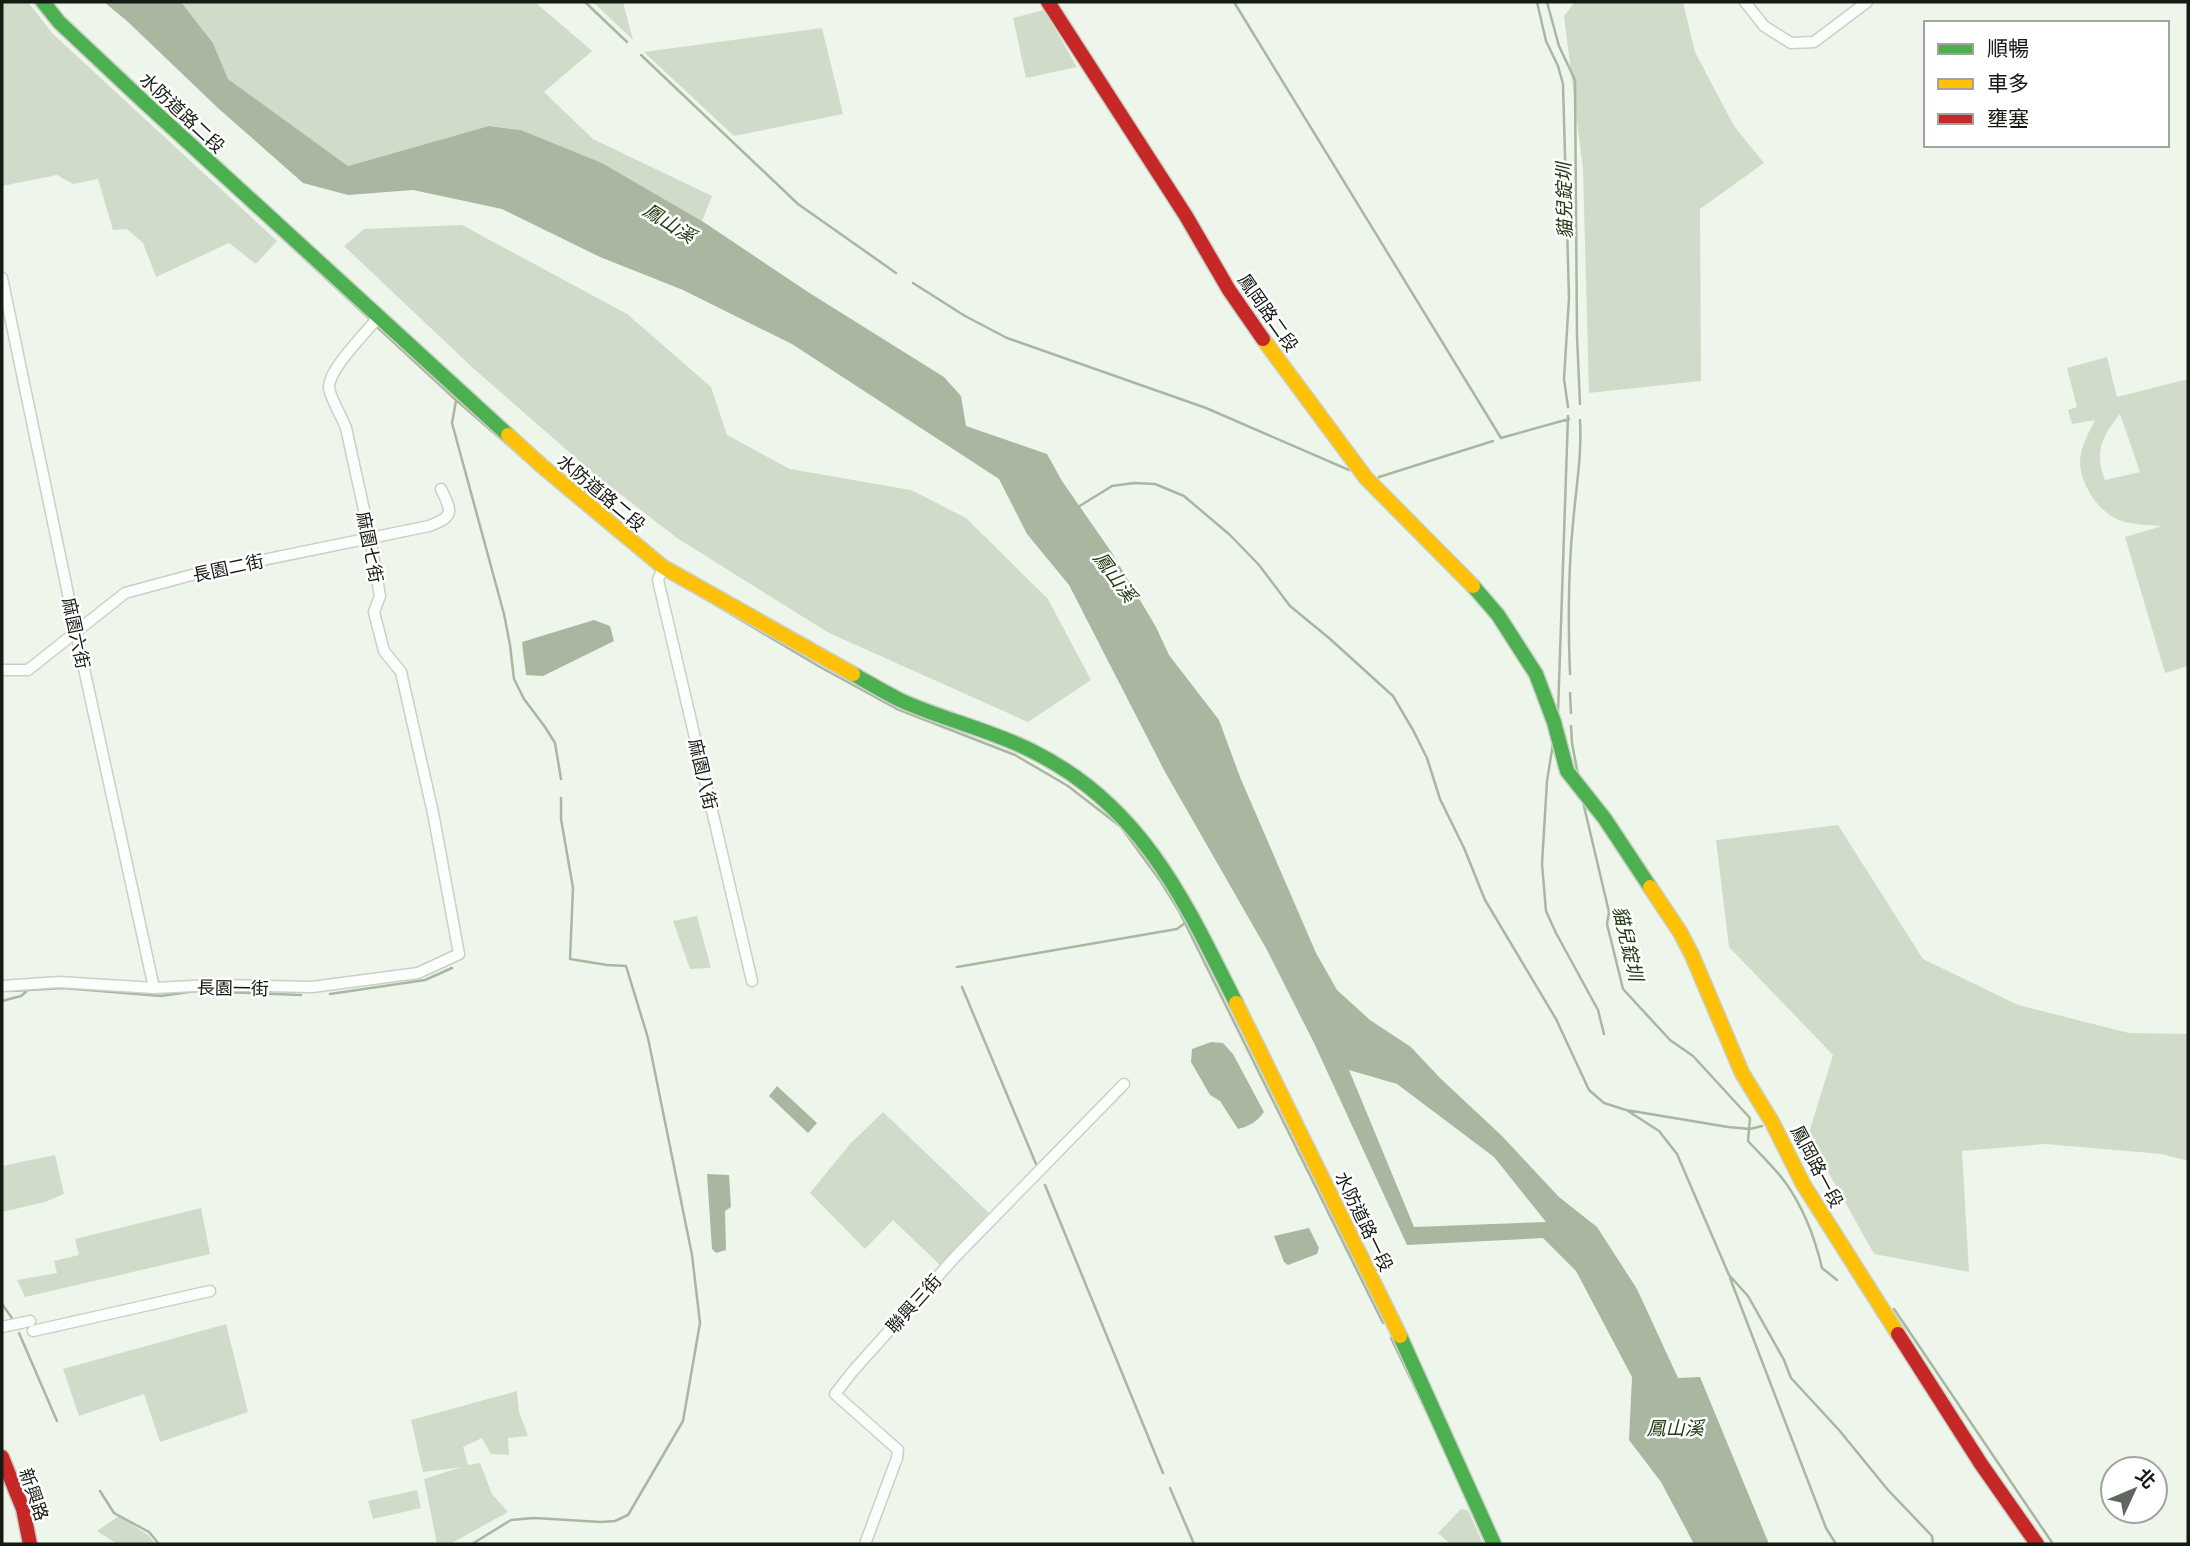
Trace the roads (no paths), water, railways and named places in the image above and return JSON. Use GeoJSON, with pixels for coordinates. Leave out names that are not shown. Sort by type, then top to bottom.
{"type":"FeatureCollection","features":[{"type":"Feature","properties":{"kind":"street","name":"水防道路二段"},"geometry":{"type":"LineString","coordinates":[[43,2],[59,22],[375,321],[660,573],[901,700],[1033,751],[1077,777],[1114,808],[1152,851],[1194,919]]}},
{"type":"Feature","properties":{"kind":"street","name":"鳳岡路二段"},"geometry":{"type":"LineString","coordinates":[[1048,2],[1186,216],[1229,290],[1263,339],[1366,478],[1463,575],[1498,615]]}},
{"type":"Feature","properties":{"kind":"street"},"geometry":{"type":"LineString","coordinates":[[1745,2],[1764,26],[1791,43],[1814,43],[1867,2]]}},
{"type":"Feature","properties":{"kind":"street","name":"麻園六街"},"geometry":{"type":"LineString","coordinates":[[2,278],[154,988]]}},
{"type":"Feature","properties":{"kind":"street","name":"麻園七街"},"geometry":{"type":"LineString","coordinates":[[375,321],[342,361],[329,384],[330,393],[346,428],[380,596],[374,612],[384,651],[401,672],[433,813],[459,954]]}},
{"type":"Feature","properties":{"kind":"street","name":"長園二街"},"geometry":{"type":"LineString","coordinates":[[2,670],[28,670],[124,593],[199,573],[429,526],[444,520],[451,509],[441,489]]}},
{"type":"Feature","properties":{"kind":"street","name":"麻園八街"},"geometry":{"type":"LineString","coordinates":[[660,573],[752,981]]}},
{"type":"Feature","properties":{"kind":"street","name":"鳳岡路一段"},"geometry":{"type":"LineString","coordinates":[[1498,615],[1536,674],[1554,722],[1567,771],[1605,819],[1680,932],[1742,1073],[1772,1122],[1803,1184],[1980,1464],[2037,1544]]}},
{"type":"Feature","properties":{"kind":"street","name":"水防道路一段"},"geometry":{"type":"LineString","coordinates":[[1194,919],[1397,1330],[1493,1544]]}},
{"type":"Feature","properties":{"kind":"street","name":"長園一街"},"geometry":{"type":"LineString","coordinates":[[2,986],[59,982],[154,988],[213,985],[312,987],[418,973],[459,954]]}},
{"type":"Feature","properties":{"kind":"street","name":"聯興三街"},"geometry":{"type":"LineString","coordinates":[[865,1544],[898,1450],[835,1394],[956,1256],[1124,1084]]}},
{"type":"Feature","properties":{"kind":"street"},"geometry":{"type":"LineString","coordinates":[[2,1327],[32,1326],[210,1291]]}},
{"type":"Feature","properties":{"kind":"street","name":"新興路"},"geometry":{"type":"LineString","coordinates":[[2,1457],[23,1509],[30,1544]]}},
{"type":"Feature","properties":{"kind":"water","name":"鳳山溪"},"geometry":{"type":"Polygon","coordinates":[[[104,2],[181,2],[213,43],[228,79],[348,166],[489,126],[521,130],[602,163],[702,221],[808,292],[944,377],[961,396],[966,426],[1047,454],[1062,481],[1112,553],[1156,627],[1169,655],[1219,720],[1240,777],[1316,953],[1337,990],[1370,1020],[1411,1047],[1502,1136],[1559,1197],[1597,1227],[1637,1289],[1678,1378],[1700,1377],[1769,1544],[1694,1544],[1661,1482],[1629,1440],[1632,1377],[1576,1271],[1543,1238],[1407,1245],[1314,1043],[1267,950],[1165,772],[1069,585],[1027,534],[999,479],[792,344],[683,290],[600,257],[502,209],[413,190],[348,195],[303,183],[219,109],[104,2]],[[1349,1070],[1414,1227],[1546,1222],[1494,1157],[1397,1084],[1349,1070]]]}},
{"type":"Feature","properties":{"kind":"water"},"geometry":{"type":"Polygon","coordinates":[[[594,620],[610,626],[614,641],[543,676],[526,675],[522,642],[594,620]]]}},
{"type":"Feature","properties":{"kind":"water"},"geometry":{"type":"Polygon","coordinates":[[[1211,1042],[1223,1043],[1233,1054],[1264,1112],[1256,1121],[1245,1127],[1238,1129],[1220,1101],[1210,1095],[1191,1062],[1192,1049],[1211,1042]]]}},
{"type":"Feature","properties":{"kind":"water"},"geometry":{"type":"Polygon","coordinates":[[[777,1086],[817,1123],[808,1133],[769,1096],[777,1086]]]}},
{"type":"Feature","properties":{"kind":"water"},"geometry":{"type":"Polygon","coordinates":[[[707,1174],[729,1175],[731,1207],[725,1211],[726,1250],[716,1253],[712,1249],[707,1174]]]}},
{"type":"Feature","properties":{"kind":"water"},"geometry":{"type":"Polygon","coordinates":[[[1309,1228],[1319,1248],[1317,1254],[1288,1265],[1284,1262],[1274,1236],[1309,1228]]]}},
{"type":"Feature","properties":{"kind":"waterway"},"geometry":{"type":"LineString","coordinates":[[34,2],[49,20]]}},
{"type":"Feature","properties":{"kind":"waterway"},"geometry":{"type":"LineString","coordinates":[[585,2],[627,42]]}},
{"type":"Feature","properties":{"kind":"waterway"},"geometry":{"type":"LineString","coordinates":[[1234,2],[1501,438],[1569,419]]}},
{"type":"Feature","properties":{"kind":"waterway"},"geometry":{"type":"LineString","coordinates":[[1537,2],[1546,41],[1563,84],[1569,298],[1564,379],[1568,407]]}},
{"type":"Feature","properties":{"kind":"waterway","name":"貓兒錠圳"},"geometry":{"type":"LineString","coordinates":[[1547,2],[1559,46],[1575,80],[1580,404]]}},
{"type":"Feature","properties":{"kind":"waterway"},"geometry":{"type":"LineString","coordinates":[[641,55],[798,204],[896,273]]}},
{"type":"Feature","properties":{"kind":"waterway"},"geometry":{"type":"LineString","coordinates":[[243,202],[372,321]]}},
{"type":"Feature","properties":{"kind":"waterway"},"geometry":{"type":"LineString","coordinates":[[913,283],[965,316],[1007,338],[1206,408],[1349,470]]}},
{"type":"Feature","properties":{"kind":"waterway"},"geometry":{"type":"LineString","coordinates":[[376,326],[525,460]]}},
{"type":"Feature","properties":{"kind":"waterway"},"geometry":{"type":"LineString","coordinates":[[456,401],[452,423],[504,614],[514,679],[524,699],[555,743],[561,779]]}},
{"type":"Feature","properties":{"kind":"waterway"},"geometry":{"type":"LineString","coordinates":[[1558,713],[1568,416]]}},
{"type":"Feature","properties":{"kind":"waterway","name":"貓兒錠圳"},"geometry":{"type":"LineString","coordinates":[[1570,674],[1569,580],[1580,420]]}},
{"type":"Feature","properties":{"kind":"waterway"},"geometry":{"type":"LineString","coordinates":[[1379,477],[1493,441]]}},
{"type":"Feature","properties":{"kind":"waterway"},"geometry":{"type":"LineString","coordinates":[[1078,507],[1112,486],[1134,483],[1155,484],[1184,496],[1230,535],[1259,565],[1290,606],[1393,696],[1427,758],[1440,799],[1485,900],[1556,1019],[1589,1090],[1604,1103],[1626,1110],[1728,1127],[1750,1129],[1762,1126]]}},
{"type":"Feature","properties":{"kind":"waterway"},"geometry":{"type":"LineString","coordinates":[[556,487],[626,545]]}},
{"type":"Feature","properties":{"kind":"waterway"},"geometry":{"type":"LineString","coordinates":[[692,591],[897,709],[1015,755],[1068,786],[1121,827],[1179,911],[1383,1323]]}},
{"type":"Feature","properties":{"kind":"waterway","name":"貓兒錠圳"},"geometry":{"type":"LineString","coordinates":[[1570,693],[1571,713]]}},
{"type":"Feature","properties":{"kind":"waterway","name":"貓兒錠圳"},"geometry":{"type":"LineString","coordinates":[[1571,726],[1578,775]]}},
{"type":"Feature","properties":{"kind":"waterway"},"geometry":{"type":"LineString","coordinates":[[1553,744],[1547,781],[1542,864],[1546,911],[1598,1010],[1604,1034]]}},
{"type":"Feature","properties":{"kind":"waterway"},"geometry":{"type":"LineString","coordinates":[[472,1544],[511,1520],[534,1518],[601,1522],[615,1521],[628,1515],[683,1421],[700,1323],[692,1255],[648,1038],[626,966],[570,959],[573,888],[561,819],[561,798]]}},
{"type":"Feature","properties":{"kind":"waterway","name":"貓兒錠圳"},"geometry":{"type":"LineString","coordinates":[[1583,802],[1609,912],[1607,924],[1623,989],[1670,1040],[1693,1056],[1750,1118],[1748,1141],[1785,1182],[1808,1223],[1822,1268],[1837,1280]]}},
{"type":"Feature","properties":{"kind":"waterway"},"geometry":{"type":"LineString","coordinates":[[957,967],[1177,929],[1185,923]]}},
{"type":"Feature","properties":{"kind":"waterway"},"geometry":{"type":"LineString","coordinates":[[330,994],[425,980],[452,968]]}},
{"type":"Feature","properties":{"kind":"waterway"},"geometry":{"type":"LineString","coordinates":[[962,987],[1036,1164]]}},
{"type":"Feature","properties":{"kind":"waterway"},"geometry":{"type":"LineString","coordinates":[[11,991],[63,988],[161,996],[196,991],[301,995]]}},
{"type":"Feature","properties":{"kind":"waterway"},"geometry":{"type":"LineString","coordinates":[[2,1001],[21,996],[27,991]]}},
{"type":"Feature","properties":{"kind":"waterway"},"geometry":{"type":"LineString","coordinates":[[1628,1111],[1659,1131],[1677,1154],[1729,1275],[1748,1296],[1784,1360],[1791,1378],[1839,1430],[1888,1490],[1932,1536],[1933,1544]]}},
{"type":"Feature","properties":{"kind":"waterway"},"geometry":{"type":"LineString","coordinates":[[1045,1185],[1163,1473]]}},
{"type":"Feature","properties":{"kind":"waterway"},"geometry":{"type":"LineString","coordinates":[[1730,1278],[1826,1528],[1836,1544]]}},
{"type":"Feature","properties":{"kind":"waterway"},"geometry":{"type":"LineString","coordinates":[[2,1304],[14,1321]]}},
{"type":"Feature","properties":{"kind":"waterway"},"geometry":{"type":"LineString","coordinates":[[1894,1309],[2053,1544]]}},
{"type":"Feature","properties":{"kind":"waterway"},"geometry":{"type":"LineString","coordinates":[[19,1333],[57,1421]]}},
{"type":"Feature","properties":{"kind":"waterway"},"geometry":{"type":"LineString","coordinates":[[1391,1338],[1432,1423]]}},
{"type":"Feature","properties":{"kind":"waterway"},"geometry":{"type":"LineString","coordinates":[[1170,1488],[1194,1544]]}},
{"type":"Feature","properties":{"kind":"waterway"},"geometry":{"type":"LineString","coordinates":[[100,1491],[114,1513],[149,1532],[159,1544]]}},
{"type":"Feature","properties":{"kind":"waterway"},"geometry":{"type":"LineString","coordinates":[[1468,1503],[1486,1544]]}}]}
